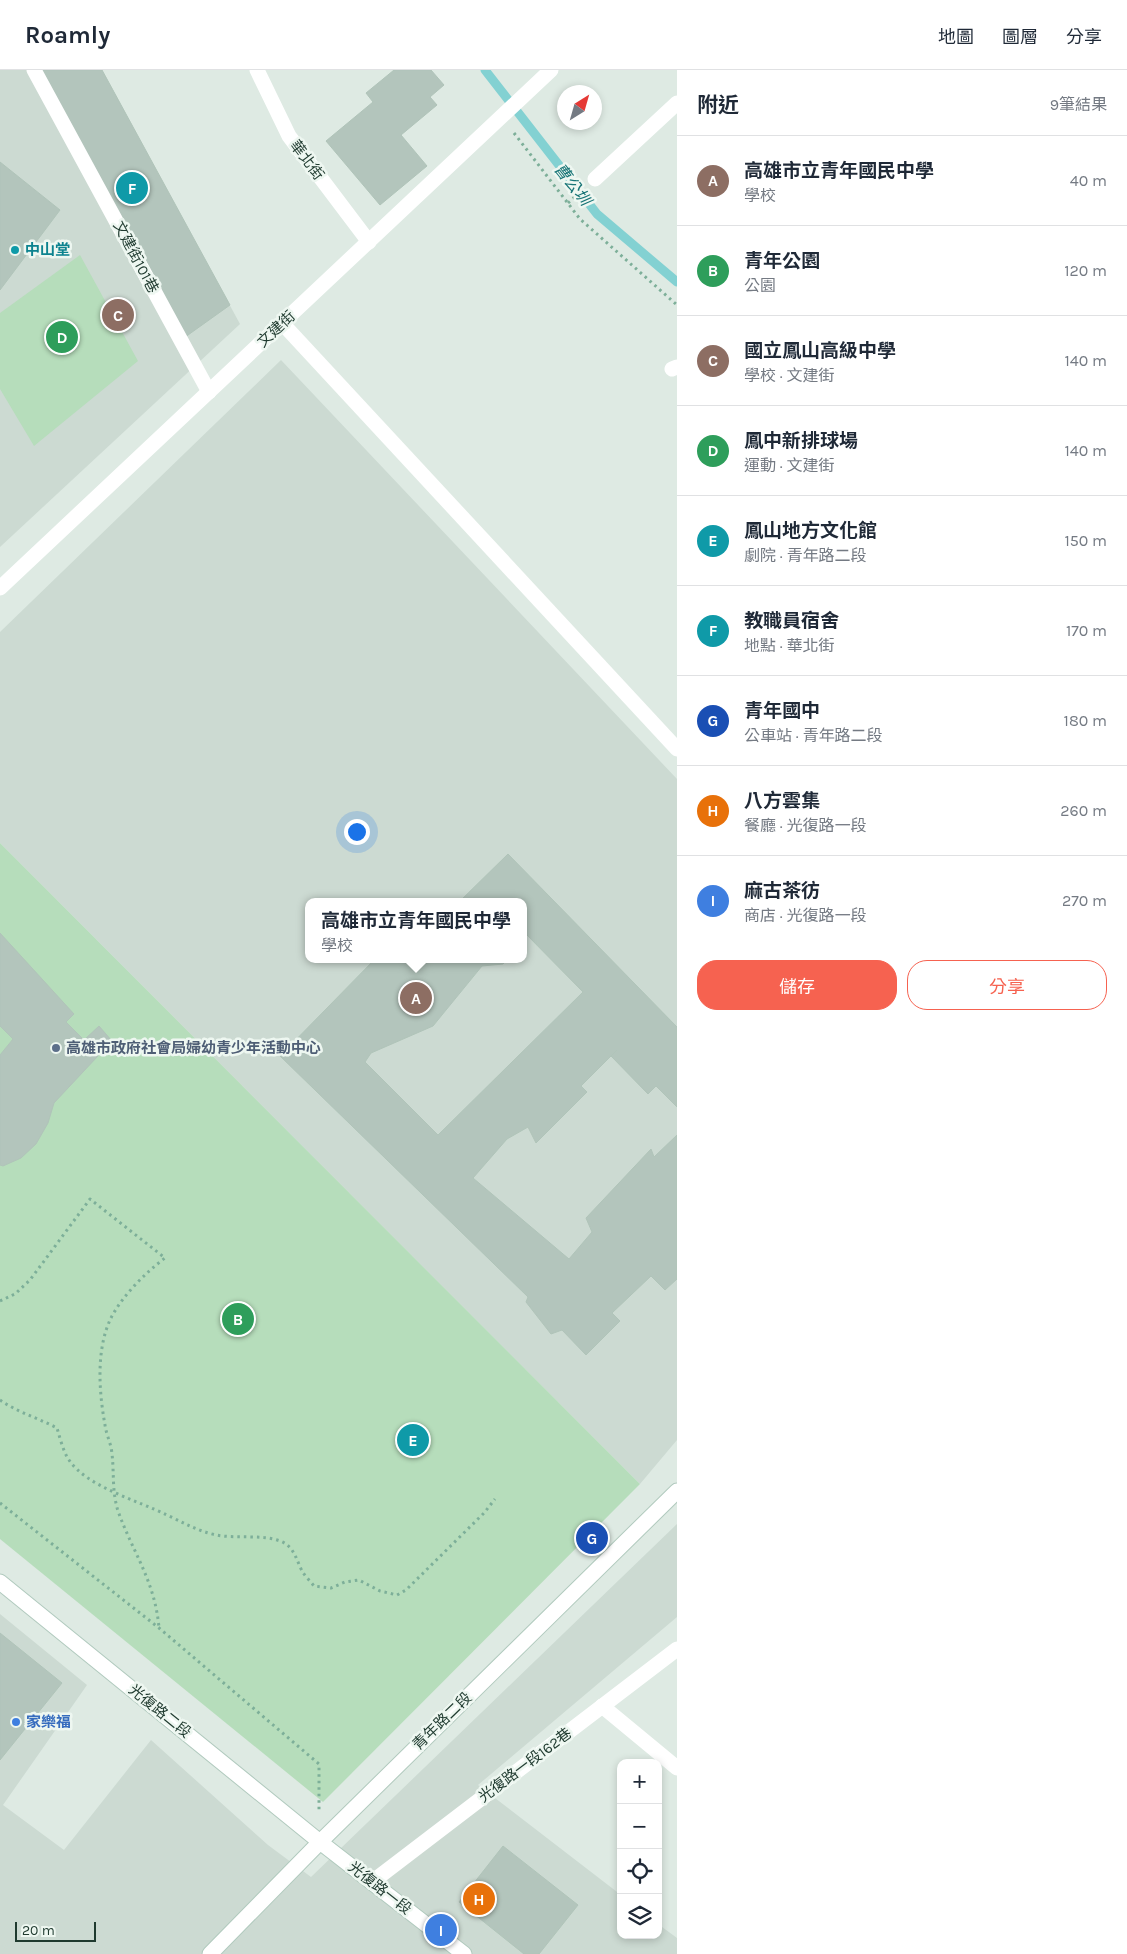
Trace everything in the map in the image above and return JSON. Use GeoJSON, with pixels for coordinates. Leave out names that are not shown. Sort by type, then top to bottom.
{"type":"FeatureCollection","features":[{"type":"Feature","properties":{"kind":"street","name":"文建街101巷"},"geometry":{"type":"LineString","coordinates":[[34,70],[209,392]]}},
{"type":"Feature","properties":{"kind":"street","name":"華北街"},"geometry":{"type":"LineString","coordinates":[[257,70],[288,136],[369,242]]}},
{"type":"Feature","properties":{"kind":"street","name":"文建街"},"geometry":{"type":"LineString","coordinates":[[0,588],[549,71]]}},
{"type":"Feature","properties":{"kind":"street"},"geometry":{"type":"LineString","coordinates":[[595,179],[677,103]]}},
{"type":"Feature","properties":{"kind":"street"},"geometry":{"type":"LineString","coordinates":[[282,323],[677,749]]}},
{"type":"Feature","properties":{"kind":"street","name":"青年路二段"},"geometry":{"type":"LineString","coordinates":[[210,1954],[320,1842],[677,1491]]}},
{"type":"Feature","properties":{"kind":"street","name":"光復路二段"},"geometry":{"type":"LineString","coordinates":[[0,1582],[320,1842]]}},
{"type":"Feature","properties":{"kind":"street","name":"光復路一段162巷"},"geometry":{"type":"LineString","coordinates":[[372,1882],[677,1649]]}},
{"type":"Feature","properties":{"kind":"street"},"geometry":{"type":"LineString","coordinates":[[602,1706],[677,1768]]}},
{"type":"Feature","properties":{"kind":"street","name":"光復路一段"},"geometry":{"type":"LineString","coordinates":[[320,1842],[464,1954]]}},
{"type":"Feature","properties":{"kind":"path"},"geometry":{"type":"LineString","coordinates":[[502,116],[580,219],[677,305]]}},
{"type":"Feature","properties":{"kind":"path"},"geometry":{"type":"LineString","coordinates":[[0,1301],[15,1294],[30,1280],[90,1199],[165,1258],[137,1281],[110,1320],[102,1348],[102,1401],[113,1464],[112,1491],[125,1530],[152,1587],[157,1607],[159,1628]]}},
{"type":"Feature","properties":{"kind":"path"},"geometry":{"type":"LineString","coordinates":[[0,1400],[10,1407],[37,1417],[57,1428],[68,1460],[81,1473],[112,1491],[168,1515],[192,1528],[215,1535],[237,1538],[263,1538],[282,1542],[294,1552],[302,1572],[314,1586],[331,1588],[345,1582],[359,1580],[380,1591],[397,1595],[406,1590],[484,1513],[495,1499]]}},
{"type":"Feature","properties":{"kind":"path"},"geometry":{"type":"LineString","coordinates":[[0,1502],[159,1628],[319,1764],[320,1842]]}},
{"type":"Feature","properties":{"kind":"shaded area"},"geometry":{"type":"Polygon","coordinates":[[[0,70],[102,70],[240,324],[0,547],[0,70]]]}},
{"type":"Feature","properties":{"kind":"shaded area"},"geometry":{"type":"Polygon","coordinates":[[[281,360],[677,779],[677,1440],[640,1484],[0,843],[0,632],[281,360]]]}},
{"type":"Feature","properties":{"kind":"shaded area"},"geometry":{"type":"Polygon","coordinates":[[[677,1524],[677,1617],[478,1785],[617,1892],[617,1939],[662,1939],[662,1927],[677,1938],[677,1954],[0,1954],[0,1614],[87,1685],[3,1805],[64,1850],[151,1740],[268,1845],[311,1877],[677,1524]]]}},
{"type":"Feature","properties":{"kind":"green space"},"geometry":{"type":"Polygon","coordinates":[[[80,255],[138,361],[34,446],[0,389],[0,313],[80,255]]]}},
{"type":"Feature","properties":{"kind":"green space"},"geometry":{"type":"Polygon","coordinates":[[[0,843],[640,1484],[323,1802],[0,1539],[0,843]]]}},
{"type":"Feature","properties":{"kind":"building"},"geometry":{"type":"Polygon","coordinates":[[[35,70],[102,70],[230,305],[181,340],[35,70]]]}},
{"type":"Feature","properties":{"kind":"building"},"geometry":{"type":"Polygon","coordinates":[[[394,70],[431,70],[444,85],[430,97],[437,105],[401,135],[427,166],[380,205],[326,141],[373,102],[366,93],[394,70]]]}},
{"type":"Feature","properties":{"kind":"building","name":"中山堂"},"geometry":{"type":"Polygon","coordinates":[[[0,162],[60,210],[0,290],[0,162]]]}},
{"type":"Feature","properties":{"kind":"building"},"geometry":{"type":"Polygon","coordinates":[[[508,854],[677,1027],[677,1107],[656,1086],[648,1094],[611,1056],[581,1086],[587,1092],[536,1143],[528,1127],[507,1139],[473,1178],[569,1259],[592,1232],[586,1218],[651,1149],[654,1157],[677,1135],[677,1279],[665,1290],[651,1276],[612,1313],[620,1321],[586,1355],[562,1330],[551,1334],[526,1302],[528,1297],[280,1056],[371,963],[504,963],[482,966],[433,1026],[371,1053],[365,1062],[438,1135],[583,992],[527,935],[527,898],[463,898],[508,854]]]}},
{"type":"Feature","properties":{"kind":"building","name":"高雄市政府社會局婦幼青少年活動中心"},"geometry":{"type":"Polygon","coordinates":[[[0,933],[74,1014],[66,1022],[84,1040],[99,1026],[112,1041],[54,1103],[48,1123],[36,1144],[21,1158],[3,1166],[0,1165],[0,1055],[13,1039],[0,1026],[0,933]]]}},
{"type":"Feature","properties":{"kind":"building","name":"家樂福"},"geometry":{"type":"Polygon","coordinates":[[[0,1633],[62,1683],[0,1760],[0,1633]]]}},
{"type":"Feature","properties":{"kind":"building"},"geometry":{"type":"Polygon","coordinates":[[[503,1846],[578,1905],[539,1954],[524,1954],[459,1902],[503,1846]]]}},
{"type":"Feature","properties":{"kind":"waterway","name":"曹公圳"},"geometry":{"type":"LineString","coordinates":[[485,70],[597,214],[677,282]]}},
{"type":"Feature","properties":{"kind":"place","name":"教職員宿舍"},"geometry":{"type":"Point","coordinates":[132,188]}},
{"type":"Feature","properties":{"kind":"place","name":"中山堂"},"geometry":{"type":"Point","coordinates":[15,250]}},
{"type":"Feature","properties":{"kind":"place","name":"國立鳳山高級中學"},"geometry":{"type":"Point","coordinates":[118,315]}},
{"type":"Feature","properties":{"kind":"place","name":"鳳中新排球場"},"geometry":{"type":"Point","coordinates":[62,337]}},
{"type":"Feature","properties":{"kind":"place","name":"高雄市立青年國民中學"},"geometry":{"type":"Point","coordinates":[416,998]}},
{"type":"Feature","properties":{"kind":"place","name":"高雄市政府社會局婦幼青少年活動中心"},"geometry":{"type":"Point","coordinates":[56,1048]}},
{"type":"Feature","properties":{"kind":"place","name":"青年公園"},"geometry":{"type":"Point","coordinates":[238,1319]}},
{"type":"Feature","properties":{"kind":"place","name":"鳳山地方文化館"},"geometry":{"type":"Point","coordinates":[413,1440]}},
{"type":"Feature","properties":{"kind":"place","name":"青年國中"},"geometry":{"type":"Point","coordinates":[592,1538]}},
{"type":"Feature","properties":{"kind":"place","name":"家樂福"},"geometry":{"type":"Point","coordinates":[16,1722]}},
{"type":"Feature","properties":{"kind":"place","name":"八方雲集"},"geometry":{"type":"Point","coordinates":[479,1899]}},
{"type":"Feature","properties":{"kind":"place","name":"麻古茶彷"},"geometry":{"type":"Point","coordinates":[441,1930]}}]}
